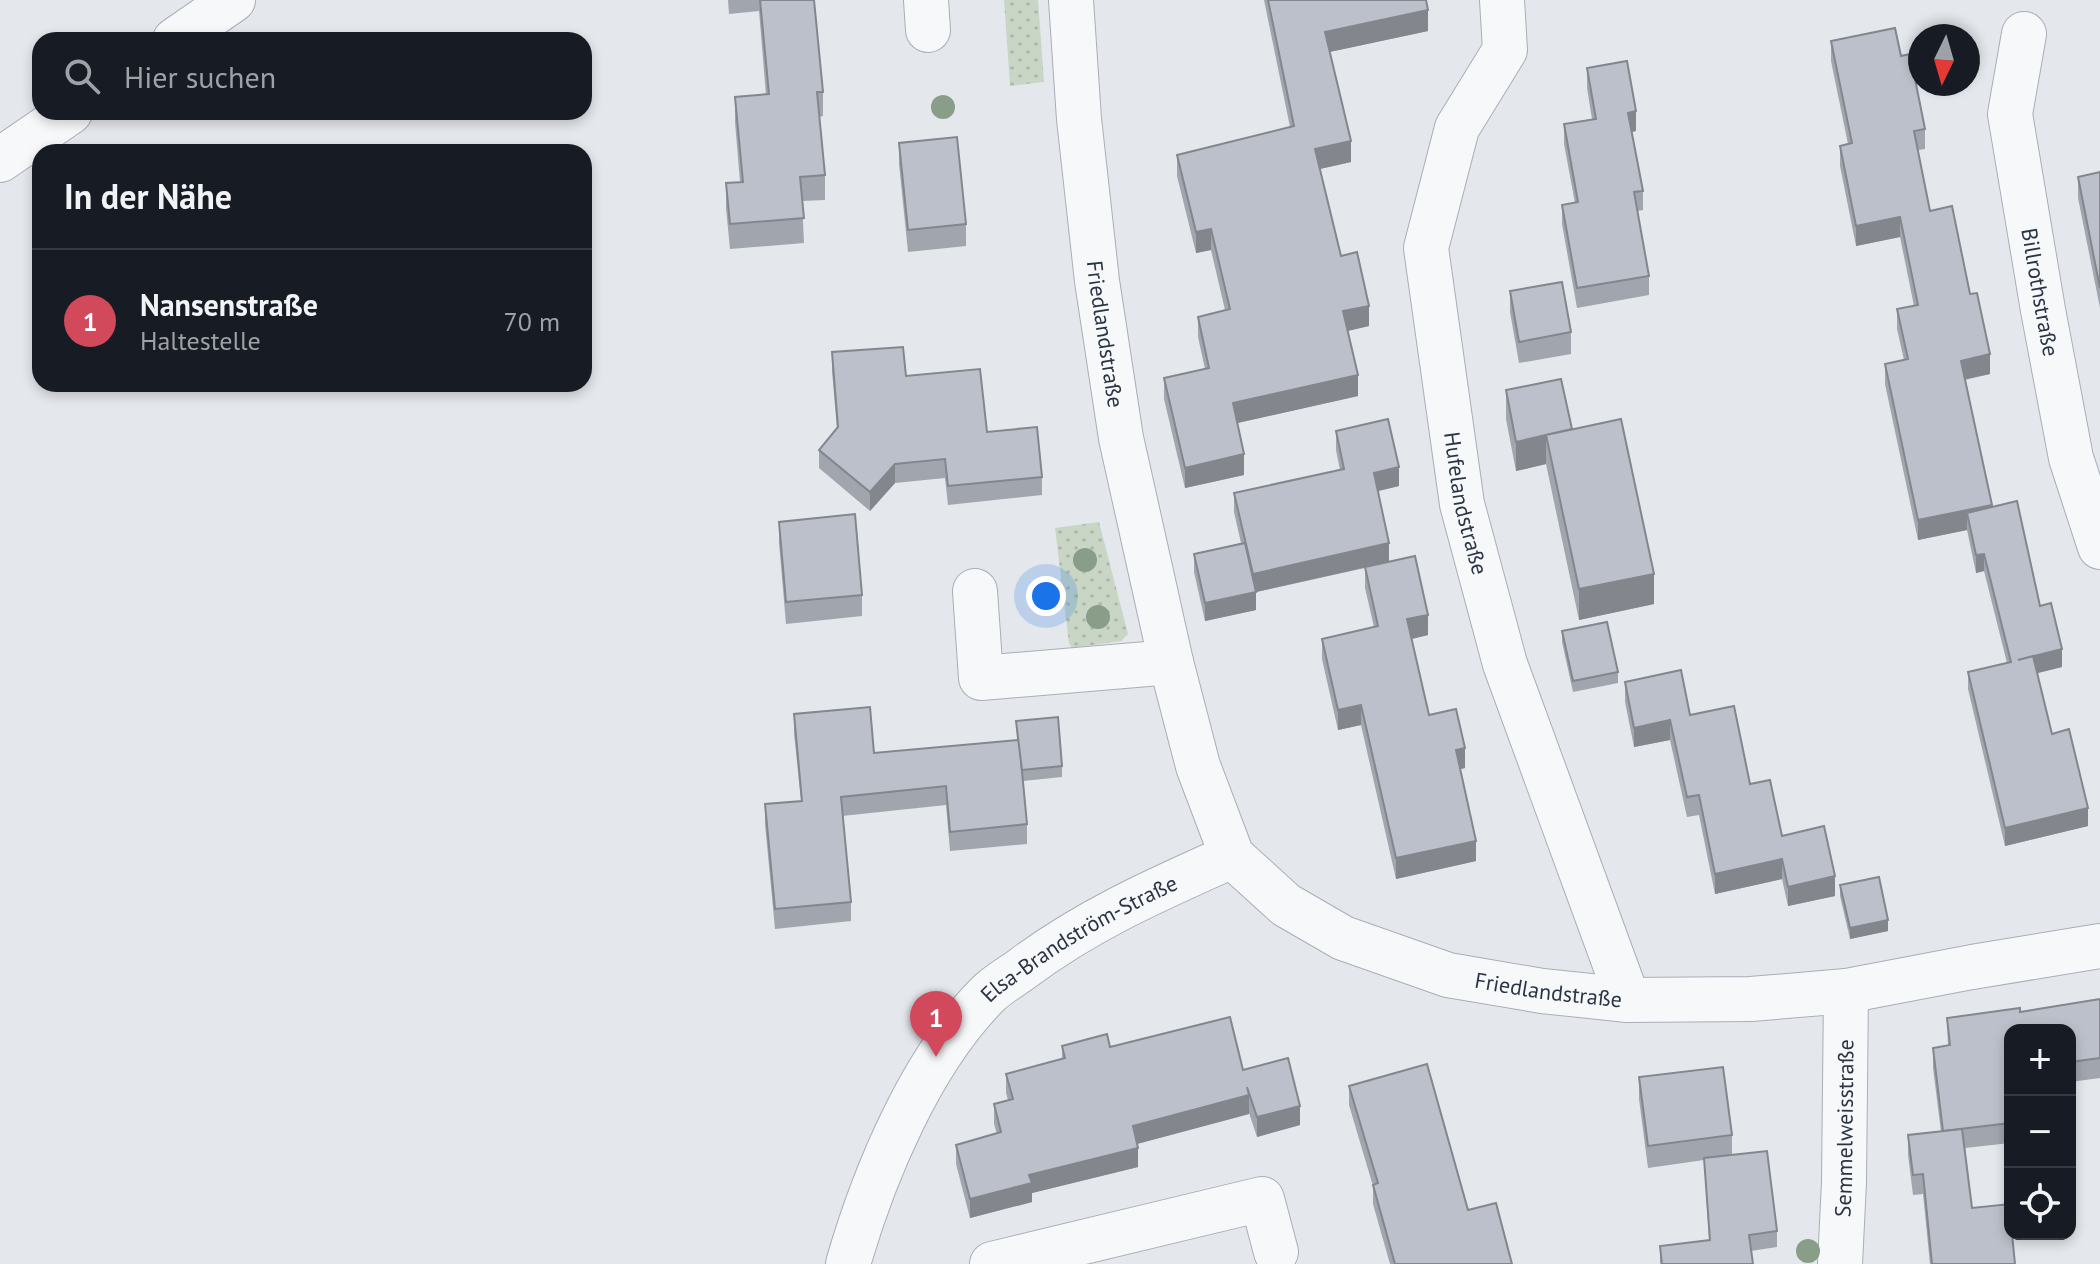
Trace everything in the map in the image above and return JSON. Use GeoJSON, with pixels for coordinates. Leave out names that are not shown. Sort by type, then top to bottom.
{"type":"FeatureCollection","features":[{"type":"Feature","properties":{"kind":"street"},"geometry":{"type":"LineString","coordinates":[[187,32],[233,0]]}},
{"type":"Feature","properties":{"kind":"street","name":"Friedlandstraße"},"geometry":{"type":"LineString","coordinates":[[1071,0],[1079,119],[1097,281],[1121,438],[1171,662],[1198,766],[1232,856],[1286,905],[1343,938],[1448,975],[1542,991],[1628,1000],[1751,999],[1846,991],[2100,946]]}},
{"type":"Feature","properties":{"kind":"street","name":"Hufelandstraße"},"geometry":{"type":"LineString","coordinates":[[1502,0],[1505,50],[1457,128],[1426,248],[1462,504],[1505,664],[1628,1000]]}},
{"type":"Feature","properties":{"kind":"street","name":"Billrothstraße"},"geometry":{"type":"LineString","coordinates":[[2024,34],[2010,114],[2071,458],[2100,547]]}},
{"type":"Feature","properties":{"kind":"street"},"geometry":{"type":"LineString","coordinates":[[0,160],[58,120]]}},
{"type":"Feature","properties":{"kind":"street"},"geometry":{"type":"LineString","coordinates":[[975,591],[981,678],[1171,662]]}},
{"type":"Feature","properties":{"kind":"street","name":"Elsa-Brandström-Straße"},"geometry":{"type":"LineString","coordinates":[[848,1264],[883,1164],[936,1057],[988,994],[1061,940],[1139,898],[1232,856]]}},
{"type":"Feature","properties":{"kind":"street","name":"Semmelweisstraße"},"geometry":{"type":"LineString","coordinates":[[1840,1264],[1846,991]]}},
{"type":"Feature","properties":{"kind":"street"},"geometry":{"type":"LineString","coordinates":[[992,1264],[1262,1199],[1276,1252]]}},
{"type":"Feature","properties":{"kind":"green space"},"geometry":{"type":"Polygon","coordinates":[[[1004,0],[1038,0],[1044,82],[1010,86],[1004,0]]]}},
{"type":"Feature","properties":{"kind":"green space"},"geometry":{"type":"Polygon","coordinates":[[[1099,522],[1128,634],[1121,641],[1072,648],[1055,528],[1099,522]]]}},
{"type":"Feature","properties":{"kind":"building"},"geometry":{"type":"Polygon","coordinates":[[[760,0],[814,0],[823,92],[817,92],[825,175],[800,177],[804,218],[730,224],[726,183],[743,182],[735,97],[769,94],[760,0]]]}},
{"type":"Feature","properties":{"kind":"building"},"geometry":{"type":"Polygon","coordinates":[[[1268,0],[1426,0],[1428,10],[1325,32],[1351,141],[1315,149],[1341,256],[1357,252],[1369,306],[1343,311],[1358,375],[1233,403],[1244,454],[1185,468],[1164,378],[1209,368],[1198,317],[1230,309],[1211,229],[1196,232],[1177,155],[1294,126],[1268,0]]]}},
{"type":"Feature","properties":{"kind":"building"},"geometry":{"type":"Polygon","coordinates":[[[1895,28],[1901,56],[1908,54],[1908,96],[1918,96],[1925,129],[1914,131],[1930,211],[1952,206],[1970,294],[1977,293],[1990,354],[1961,361],[1992,505],[1918,520],[1885,364],[1908,359],[1897,309],[1918,305],[1900,217],[1856,226],[1840,146],[1852,143],[1831,41],[1895,28]]]}},
{"type":"Feature","properties":{"kind":"building"},"geometry":{"type":"Polygon","coordinates":[[[1627,61],[1636,111],[1628,113],[1643,191],[1634,192],[1649,276],[1577,288],[1562,205],[1578,202],[1564,124],[1596,119],[1587,68],[1627,61]]]}},
{"type":"Feature","properties":{"kind":"building"},"geometry":{"type":"Polygon","coordinates":[[[957,137],[966,224],[908,230],[899,143],[957,137]]]}},
{"type":"Feature","properties":{"kind":"building"},"geometry":{"type":"Polygon","coordinates":[[[2100,172],[2100,288],[2078,177],[2100,172]]]}},
{"type":"Feature","properties":{"kind":"building"},"geometry":{"type":"Polygon","coordinates":[[[1562,282],[1571,332],[1519,342],[1510,291],[1562,282]]]}},
{"type":"Feature","properties":{"kind":"building"},"geometry":{"type":"Polygon","coordinates":[[[903,347],[906,376],[980,369],[987,432],[1037,427],[1042,477],[948,486],[945,459],[895,464],[870,492],[819,450],[838,427],[832,352],[903,347]]]}},
{"type":"Feature","properties":{"kind":"building"},"geometry":{"type":"Polygon","coordinates":[[[1561,379],[1572,429],[1516,442],[1506,390],[1561,379]]]}},
{"type":"Feature","properties":{"kind":"building"},"geometry":{"type":"Polygon","coordinates":[[[1388,419],[1399,467],[1374,473],[1389,543],[1253,574],[1234,493],[1344,469],[1336,431],[1388,419]]]}},
{"type":"Feature","properties":{"kind":"building"},"geometry":{"type":"Polygon","coordinates":[[[1621,419],[1654,574],[1579,589],[1546,435],[1621,419]]]}},
{"type":"Feature","properties":{"kind":"building"},"geometry":{"type":"Polygon","coordinates":[[[2017,501],[2040,606],[2051,603],[2062,649],[2033,656],[2052,734],[2069,729],[2088,808],[2005,828],[1968,672],[2011,662],[1984,554],[1976,555],[1967,513],[2017,501]]]}},
{"type":"Feature","properties":{"kind":"building"},"geometry":{"type":"Polygon","coordinates":[[[855,514],[862,595],[786,602],[779,522],[855,514]]]}},
{"type":"Feature","properties":{"kind":"building"},"geometry":{"type":"Polygon","coordinates":[[[1245,543],[1256,592],[1205,603],[1194,554],[1245,543]]]}},
{"type":"Feature","properties":{"kind":"building"},"geometry":{"type":"Polygon","coordinates":[[[1415,556],[1428,615],[1407,619],[1429,715],[1456,709],[1465,748],[1456,750],[1476,841],[1396,858],[1361,705],[1338,710],[1322,639],[1378,626],[1365,567],[1415,556]]]}},
{"type":"Feature","properties":{"kind":"building"},"geometry":{"type":"Polygon","coordinates":[[[1607,622],[1618,672],[1573,681],[1562,631],[1607,622]]]}},
{"type":"Feature","properties":{"kind":"building"},"geometry":{"type":"Polygon","coordinates":[[[1681,670],[1690,715],[1734,706],[1750,784],[1770,780],[1782,836],[1824,826],[1835,876],[1788,887],[1782,859],[1715,874],[1699,795],[1687,797],[1670,720],[1634,728],[1625,682],[1681,670]]]}},
{"type":"Feature","properties":{"kind":"building"},"geometry":{"type":"Polygon","coordinates":[[[870,707],[874,753],[1019,740],[1027,824],[950,832],[946,786],[841,797],[851,902],[775,909],[765,804],[802,801],[794,714],[870,707]]]}},
{"type":"Feature","properties":{"kind":"building"},"geometry":{"type":"Polygon","coordinates":[[[1058,717],[1062,766],[1022,770],[1016,721],[1058,717]]]}},
{"type":"Feature","properties":{"kind":"building"},"geometry":{"type":"Polygon","coordinates":[[[1879,877],[1888,920],[1850,928],[1840,885],[1879,877]]]}},
{"type":"Feature","properties":{"kind":"building"},"geometry":{"type":"Polygon","coordinates":[[[2100,999],[2100,1058],[2076,1061],[2076,1024],[2004,1024],[2004,1124],[1943,1131],[1933,1048],[1950,1045],[1947,1018],[2020,1008],[2020,1012],[2100,999]]]}},
{"type":"Feature","properties":{"kind":"building"},"geometry":{"type":"Polygon","coordinates":[[[1230,1017],[1243,1070],[1288,1058],[1300,1106],[1257,1117],[1247,1087],[1249,1095],[1133,1126],[1138,1148],[1029,1175],[1032,1183],[970,1199],[956,1145],[1001,1132],[994,1104],[1013,1099],[1006,1074],[1065,1058],[1062,1046],[1107,1034],[1110,1047],[1230,1017]]]}},
{"type":"Feature","properties":{"kind":"building"},"geometry":{"type":"Polygon","coordinates":[[[1427,1064],[1468,1210],[1496,1203],[1512,1264],[1395,1264],[1373,1185],[1378,1183],[1349,1086],[1427,1064]]]}},
{"type":"Feature","properties":{"kind":"building"},"geometry":{"type":"Polygon","coordinates":[[[1723,1067],[1732,1135],[1648,1146],[1639,1077],[1723,1067]]]}},
{"type":"Feature","properties":{"kind":"building"},"geometry":{"type":"Polygon","coordinates":[[[1962,1129],[1972,1208],[2004,1205],[2004,1240],[2013,1240],[2015,1264],[1932,1264],[1923,1174],[1913,1175],[1908,1135],[1962,1129]]]}},
{"type":"Feature","properties":{"kind":"building"},"geometry":{"type":"Polygon","coordinates":[[[1767,1151],[1777,1231],[1749,1235],[1753,1264],[1662,1264],[1660,1246],[1710,1240],[1704,1158],[1767,1151]]]}},
{"type":"Feature","properties":{"kind":"place","name":"Nansenstraße"},"geometry":{"type":"Point","coordinates":[936,1057]}}]}
